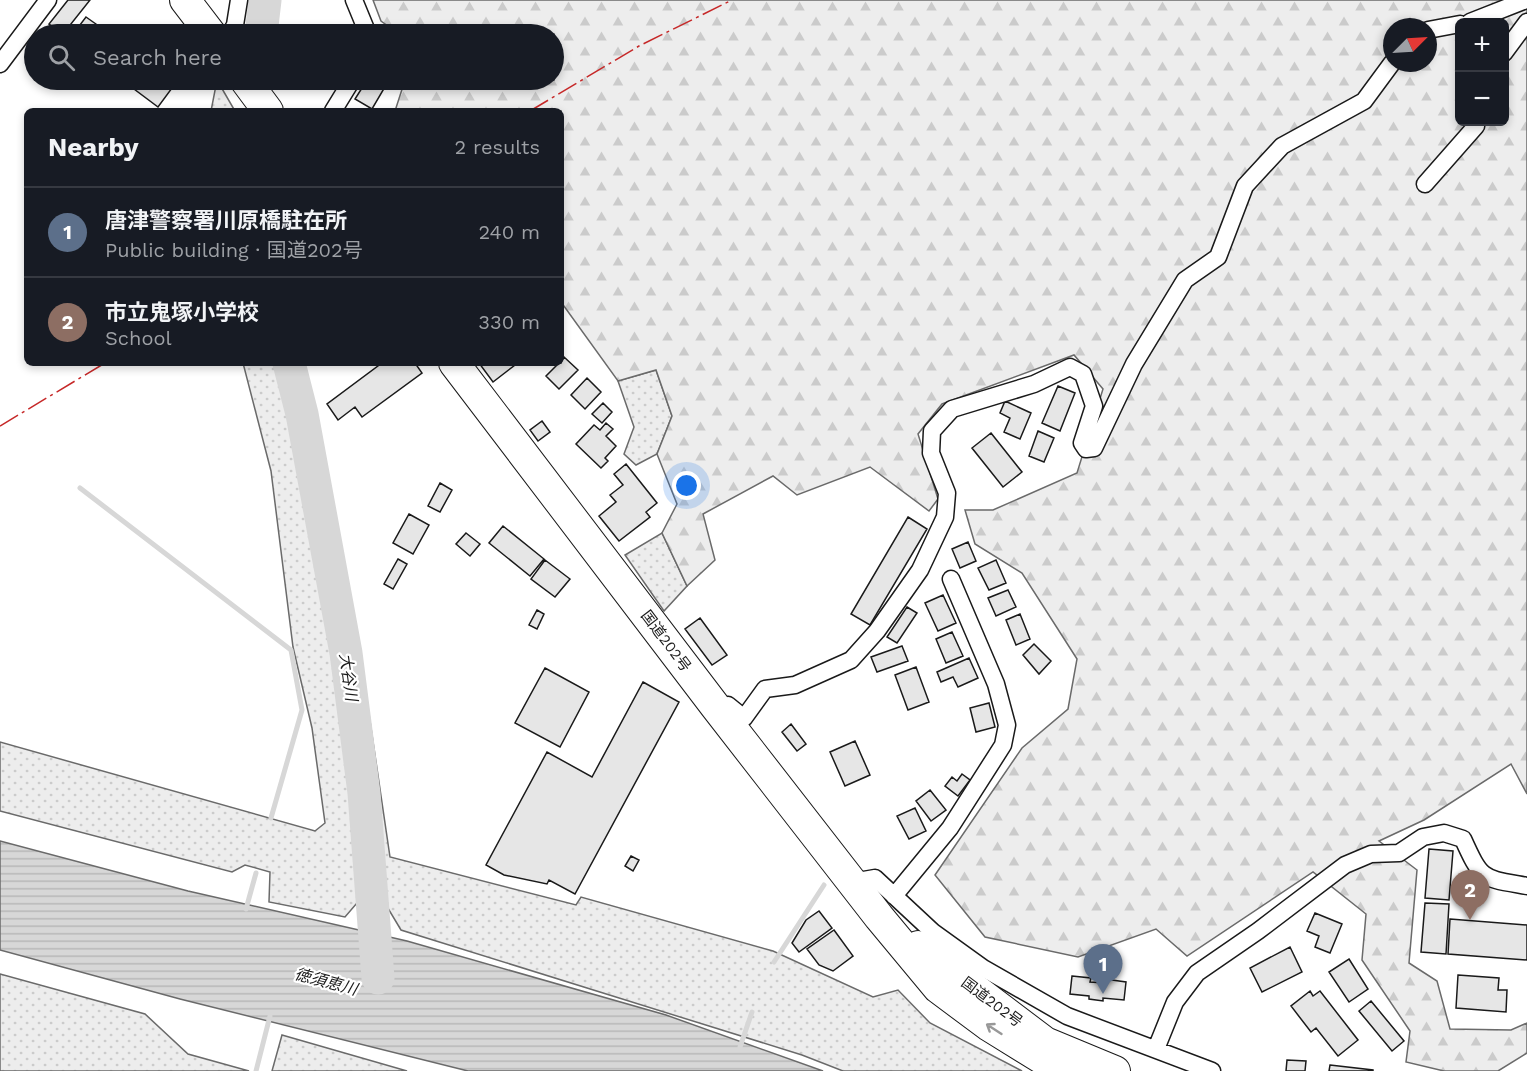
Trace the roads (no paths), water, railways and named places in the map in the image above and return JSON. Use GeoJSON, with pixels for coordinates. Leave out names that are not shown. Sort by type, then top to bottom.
{"type":"FeatureCollection","features":[{"type":"Feature","properties":{"kind":"highway"},"geometry":{"type":"LineString","coordinates":[[185,0],[203,24]]}},
{"type":"Feature","properties":{"kind":"highway"},"geometry":{"type":"LineString","coordinates":[[252,90],[266,108]]}},
{"type":"Feature","properties":{"kind":"highway","name":"国道202号"},"geometry":{"type":"LineString","coordinates":[[456,366],[852,882],[886,906],[1045,1042],[1114,1071]]}},
{"type":"Feature","properties":{"kind":"highway","name":"国道202号"},"geometry":{"type":"LineString","coordinates":[[886,906],[938,988],[989,1026],[1062,1071]]}},
{"type":"Feature","properties":{"kind":"street"},"geometry":{"type":"LineString","coordinates":[[30,24],[48,0]]}},
{"type":"Feature","properties":{"kind":"street"},"geometry":{"type":"LineString","coordinates":[[235,24],[239,0]]}},
{"type":"Feature","properties":{"kind":"street"},"geometry":{"type":"LineString","coordinates":[[354,0],[364,24]]}},
{"type":"Feature","properties":{"kind":"street"},"geometry":{"type":"LineString","coordinates":[[1480,18],[1526,0]]}},
{"type":"Feature","properties":{"kind":"street"},"geometry":{"type":"LineString","coordinates":[[1509,46],[1527,22]]}},
{"type":"Feature","properties":{"kind":"street"},"geometry":{"type":"LineString","coordinates":[[1437,28],[1455,25]]}},
{"type":"Feature","properties":{"kind":"street"},"geometry":{"type":"LineString","coordinates":[[0,64],[24,32]]}},
{"type":"Feature","properties":{"kind":"street"},"geometry":{"type":"LineString","coordinates":[[715,706],[728,705],[744,718],[765,688],[795,685],[851,660],[877,631],[920,570],[945,517],[947,493],[931,453],[932,431],[952,409],[1034,384],[1070,367],[1083,374],[1094,406],[1082,443],[1086,449],[1094,448],[1134,364],[1185,280],[1218,257],[1245,186],[1282,146],[1364,101],[1385,72]]}},
{"type":"Feature","properties":{"kind":"street"},"geometry":{"type":"LineString","coordinates":[[335,108],[346,90]]}},
{"type":"Feature","properties":{"kind":"street"},"geometry":{"type":"LineString","coordinates":[[1425,184],[1476,126]]}},
{"type":"Feature","properties":{"kind":"street"},"geometry":{"type":"LineString","coordinates":[[951,579],[996,684],[1007,724],[1004,745],[950,828],[886,906],[933,932],[983,969],[1066,1016],[1212,1071]]}},
{"type":"Feature","properties":{"kind":"street"},"geometry":{"type":"LineString","coordinates":[[1156,1049],[1175,1002],[1197,973],[1258,932],[1345,865],[1371,854],[1400,853],[1423,837],[1444,833],[1463,839],[1476,868],[1490,880],[1527,886]]}},
{"type":"Feature","properties":{"kind":"water","name":"徳須恵川"},"geometry":{"type":"Polygon","coordinates":[[[0,841],[188,891],[407,941],[666,1015],[823,1071],[468,1071],[180,999],[0,950],[0,841]]]}},
{"type":"Feature","properties":{"kind":"waterway","name":"大谷川"},"geometry":{"type":"LineString","coordinates":[[262,24],[265,0]]}},
{"type":"Feature","properties":{"kind":"waterway","name":"大谷川"},"geometry":{"type":"LineString","coordinates":[[290,366],[302,414],[346,653],[364,793],[378,978]]}},
{"type":"Feature","properties":{"kind":"waterway"},"geometry":{"type":"LineString","coordinates":[[80,488],[291,650],[302,710],[271,818]]}},
{"type":"Feature","properties":{"kind":"waterway"},"geometry":{"type":"LineString","coordinates":[[246,909],[256,873]]}},
{"type":"Feature","properties":{"kind":"waterway"},"geometry":{"type":"LineString","coordinates":[[774,962],[824,885]]}},
{"type":"Feature","properties":{"kind":"waterway"},"geometry":{"type":"LineString","coordinates":[[740,1047],[752,1012]]}},
{"type":"Feature","properties":{"kind":"waterway"},"geometry":{"type":"LineString","coordinates":[[256,1071],[270,1016]]}},
{"type":"Feature","properties":{"kind":"place","name":"市立鬼塚小学校"},"geometry":{"type":"Point","coordinates":[1470,920]}},
{"type":"Feature","properties":{"kind":"place","name":"唐津警察署川原橋駐在所"},"geometry":{"type":"Point","coordinates":[1103,994]}}]}
